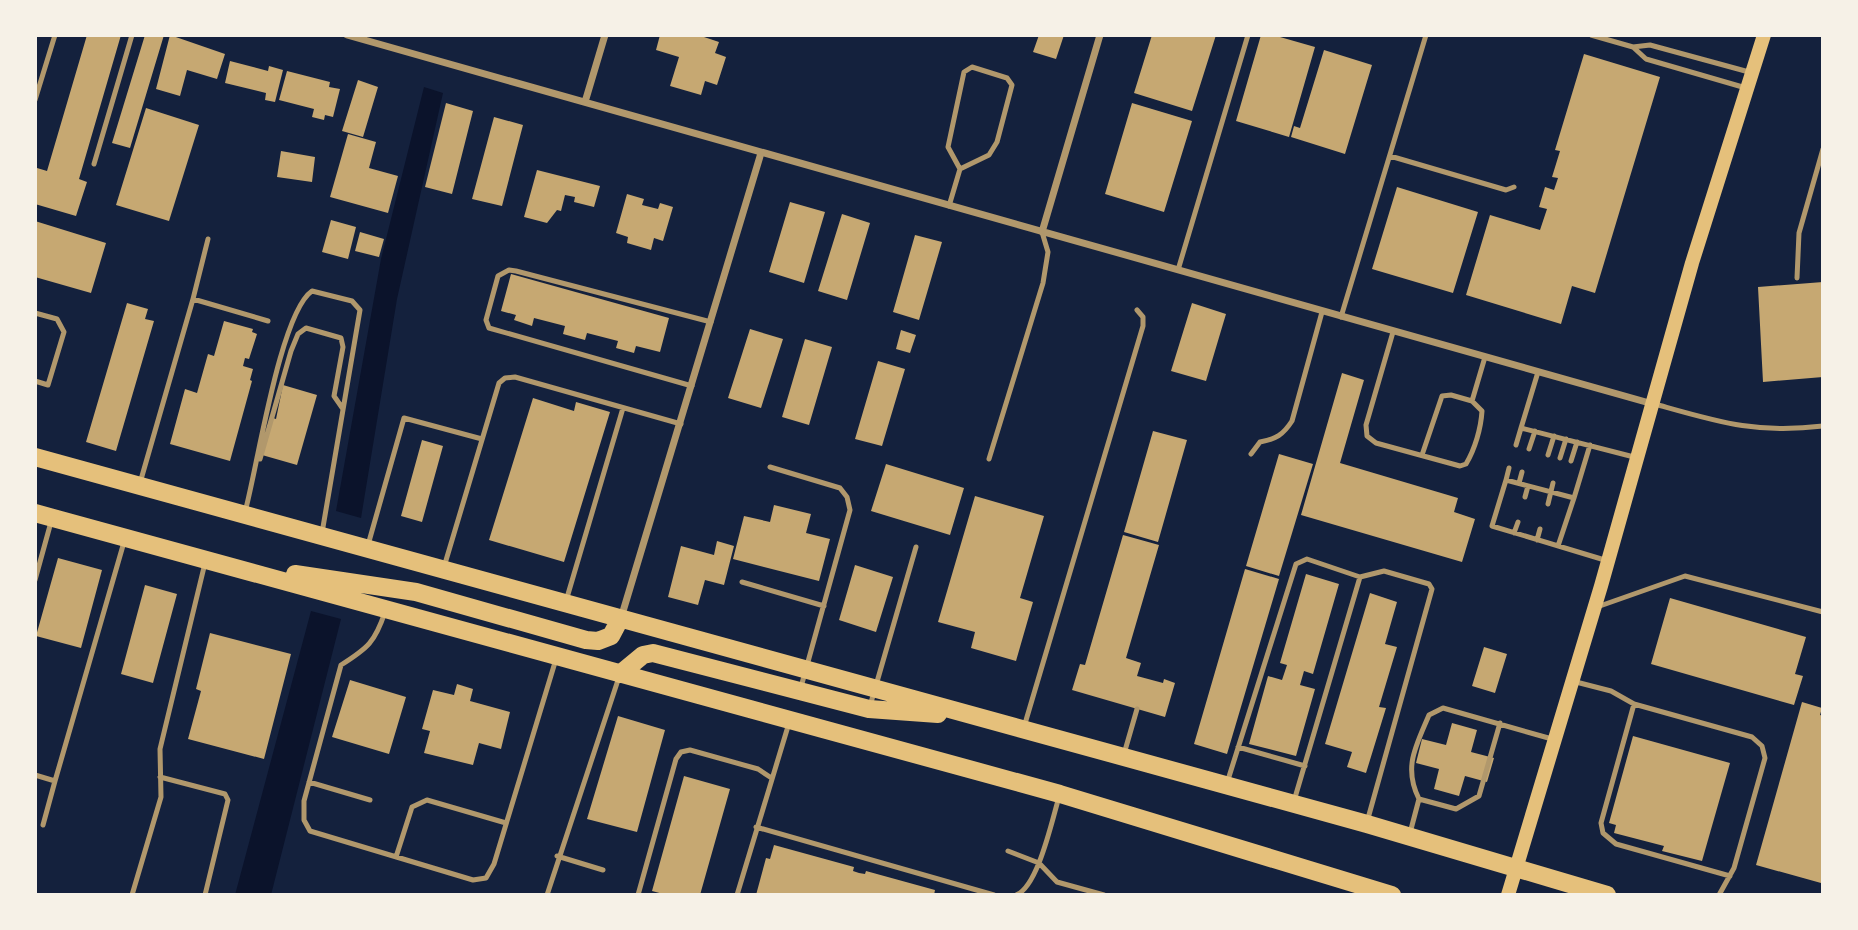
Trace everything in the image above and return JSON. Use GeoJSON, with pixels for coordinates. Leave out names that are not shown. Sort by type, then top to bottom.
{"type":"FeatureCollection","features":[{"type":"Feature","properties":{"kind":"main road"},"geometry":{"type":"LineString","coordinates":[[1508,895],[1608,561],[1692,263],[1764,35]]}},
{"type":"Feature","properties":{"kind":"main road"},"geometry":{"type":"LineString","coordinates":[[35,457],[1367,824],[1607,895]]}},
{"type":"Feature","properties":{"kind":"main road"},"geometry":{"type":"LineString","coordinates":[[44,515],[1060,794],[1392,895]]}},
{"type":"Feature","properties":{"kind":"main road"},"geometry":{"type":"LineString","coordinates":[[214,562],[416,592],[586,640],[598,641],[611,636],[620,619]]}},
{"type":"Feature","properties":{"kind":"main road"},"geometry":{"type":"LineString","coordinates":[[620,674],[643,655],[653,653],[869,709],[977,717]]}},
{"type":"Feature","properties":{"kind":"street"},"geometry":{"type":"LineString","coordinates":[[347,35],[1653,404]]}},
{"type":"Feature","properties":{"kind":"street"},"geometry":{"type":"LineString","coordinates":[[585,102],[605,35]]}},
{"type":"Feature","properties":{"kind":"street"},"geometry":{"type":"LineString","coordinates":[[1042,232],[1100,35]]}},
{"type":"Feature","properties":{"kind":"street"},"geometry":{"type":"LineString","coordinates":[[620,619],[712,323],[761,153]]}},
{"type":"Feature","properties":{"kind":"lane"},"geometry":{"type":"LineString","coordinates":[[35,100],[55,35]]}},
{"type":"Feature","properties":{"kind":"lane"},"geometry":{"type":"LineString","coordinates":[[94,164],[132,35]]}},
{"type":"Feature","properties":{"kind":"lane"},"geometry":{"type":"LineString","coordinates":[[1178,270],[1248,35]]}},
{"type":"Feature","properties":{"kind":"lane"},"geometry":{"type":"LineString","coordinates":[[1341,317],[1426,35]]}},
{"type":"Feature","properties":{"kind":"lane"},"geometry":{"type":"LineString","coordinates":[[1591,35],[1633,47],[1650,45],[1752,73]]}},
{"type":"Feature","properties":{"kind":"lane"},"geometry":{"type":"LineString","coordinates":[[1633,47],[1646,59],[1748,89]]}},
{"type":"Feature","properties":{"kind":"lane"},"geometry":{"type":"LineString","coordinates":[[949,206],[960,169],[948,146],[964,72],[972,67],[1007,78],[1012,85],[997,142],[989,155],[960,169]]}},
{"type":"Feature","properties":{"kind":"lane"},"geometry":{"type":"LineString","coordinates":[[1797,278],[1798,233],[1823,149]]}},
{"type":"Feature","properties":{"kind":"lane"},"geometry":{"type":"LineString","coordinates":[[1390,156],[1506,190],[1514,187]]}},
{"type":"Feature","properties":{"kind":"lane"},"geometry":{"type":"LineString","coordinates":[[989,458],[1043,283],[1048,252],[1042,232]]}},
{"type":"Feature","properties":{"kind":"lane"},"geometry":{"type":"LineString","coordinates":[[139,486],[208,239]]}},
{"type":"Feature","properties":{"kind":"lane"},"geometry":{"type":"LineString","coordinates":[[692,386],[489,328],[486,320],[498,276],[509,270],[516,271],[712,323]]}},
{"type":"Feature","properties":{"kind":"lane"},"geometry":{"type":"LineString","coordinates":[[257,467],[258,447],[286,340],[301,298],[312,291],[352,301],[360,310],[322,537]]}},
{"type":"Feature","properties":{"kind":"lane"},"geometry":{"type":"LineString","coordinates":[[193,299],[268,321]]}},
{"type":"Feature","properties":{"kind":"lane"},"geometry":{"type":"LineString","coordinates":[[1024,730],[1143,326],[1143,317],[1137,310]]}},
{"type":"Feature","properties":{"kind":"lane"},"geometry":{"type":"LineString","coordinates":[[1251,454],[1260,442],[1276,439],[1285,432],[1292,421],[1322,312]]}},
{"type":"Feature","properties":{"kind":"lane"},"geometry":{"type":"LineString","coordinates":[[35,313],[57,319],[64,332],[48,385],[36,383]]}},
{"type":"Feature","properties":{"kind":"lane"},"geometry":{"type":"LineString","coordinates":[[244,515],[291,351],[298,334],[306,328],[341,338],[343,347],[334,396],[343,409]]}},
{"type":"Feature","properties":{"kind":"lane"},"geometry":{"type":"LineString","coordinates":[[1393,332],[1366,425],[1367,436],[1377,443],[1422,456],[1460,466],[1466,464],[1482,420],[1482,411],[1472,401],[1451,395],[1442,396],[1422,456]]}},
{"type":"Feature","properties":{"kind":"lane"},"geometry":{"type":"LineString","coordinates":[[1472,401],[1485,357]]}},
{"type":"Feature","properties":{"kind":"lane"},"geometry":{"type":"LineString","coordinates":[[1516,445],[1538,372]]}},
{"type":"Feature","properties":{"kind":"lane"},"geometry":{"type":"LineString","coordinates":[[443,570],[499,383],[505,378],[515,377],[681,424]]}},
{"type":"Feature","properties":{"kind":"lane"},"geometry":{"type":"LineString","coordinates":[[1653,404],[1736,427],[1795,429],[1823,426]]}},
{"type":"Feature","properties":{"kind":"lane"},"geometry":{"type":"LineString","coordinates":[[565,604],[623,408]]}},
{"type":"Feature","properties":{"kind":"lane"},"geometry":{"type":"LineString","coordinates":[[368,547],[404,418],[482,439]]}},
{"type":"Feature","properties":{"kind":"lane"},"geometry":{"type":"LineString","coordinates":[[1521,428],[1637,458]]}},
{"type":"Feature","properties":{"kind":"lane"},"geometry":{"type":"LineString","coordinates":[[1529,449],[1535,431]]}},
{"type":"Feature","properties":{"kind":"lane"},"geometry":{"type":"LineString","coordinates":[[1548,454],[1553,436]]}},
{"type":"Feature","properties":{"kind":"lane"},"geometry":{"type":"LineString","coordinates":[[1560,458],[1566,439]]}},
{"type":"Feature","properties":{"kind":"lane"},"geometry":{"type":"LineString","coordinates":[[1572,461],[1577,442]]}},
{"type":"Feature","properties":{"kind":"lane"},"geometry":{"type":"LineString","coordinates":[[1558,546],[1590,445]]}},
{"type":"Feature","properties":{"kind":"lane"},"geometry":{"type":"LineString","coordinates":[[770,467],[840,488],[847,497],[849,523],[800,690]]}},
{"type":"Feature","properties":{"kind":"lane"},"geometry":{"type":"LineString","coordinates":[[1509,468],[1492,526],[1608,561]]}},
{"type":"Feature","properties":{"kind":"lane"},"geometry":{"type":"LineString","coordinates":[[1519,483],[1522,472]]}},
{"type":"Feature","properties":{"kind":"lane"},"geometry":{"type":"LineString","coordinates":[[1539,488],[1541,479]]}},
{"type":"Feature","properties":{"kind":"lane"},"geometry":{"type":"LineString","coordinates":[[1506,480],[1574,498]]}},
{"type":"Feature","properties":{"kind":"lane"},"geometry":{"type":"LineString","coordinates":[[1548,504],[1553,483]]}},
{"type":"Feature","properties":{"kind":"lane"},"geometry":{"type":"LineString","coordinates":[[1561,495],[1564,485]]}},
{"type":"Feature","properties":{"kind":"lane"},"geometry":{"type":"LineString","coordinates":[[1525,497],[1528,486]]}},
{"type":"Feature","properties":{"kind":"lane"},"geometry":{"type":"LineString","coordinates":[[35,580],[44,515]]}},
{"type":"Feature","properties":{"kind":"lane"},"geometry":{"type":"LineString","coordinates":[[1514,533],[1518,522]]}},
{"type":"Feature","properties":{"kind":"lane"},"geometry":{"type":"LineString","coordinates":[[1537,540],[1540,529]]}},
{"type":"Feature","properties":{"kind":"lane"},"geometry":{"type":"LineString","coordinates":[[43,825],[125,537]]}},
{"type":"Feature","properties":{"kind":"lane"},"geometry":{"type":"LineString","coordinates":[[869,709],[916,547]]}},
{"type":"Feature","properties":{"kind":"lane"},"geometry":{"type":"LineString","coordinates":[[1226,786],[1296,564],[1307,559],[1360,577],[1384,571],[1429,584],[1432,589],[1367,824]]}},
{"type":"Feature","properties":{"kind":"lane"},"geometry":{"type":"LineString","coordinates":[[132,895],[161,797],[160,749],[214,562]]}},
{"type":"Feature","properties":{"kind":"lane"},"geometry":{"type":"LineString","coordinates":[[1294,804],[1360,577]]}},
{"type":"Feature","properties":{"kind":"lane"},"geometry":{"type":"LineString","coordinates":[[1594,608],[1674,578],[1711,580],[1823,612]]}},
{"type":"Feature","properties":{"kind":"lane"},"geometry":{"type":"LineString","coordinates":[[742,582],[824,606]]}},
{"type":"Feature","properties":{"kind":"lane"},"geometry":{"type":"LineString","coordinates":[[386,609],[376,638],[364,651],[341,664],[304,801],[304,820],[310,831],[473,880],[486,878],[494,864],[557,656]]}},
{"type":"Feature","properties":{"kind":"lane"},"geometry":{"type":"LineString","coordinates":[[547,895],[557,856],[620,674]]}},
{"type":"Feature","properties":{"kind":"lane"},"geometry":{"type":"LineString","coordinates":[[1572,681],[1611,691],[1633,704],[1745,735],[1762,746],[1765,758],[1730,876],[1719,895]]}},
{"type":"Feature","properties":{"kind":"lane"},"geometry":{"type":"LineString","coordinates":[[1633,704],[1601,822],[1603,833],[1616,844],[1730,876]]}},
{"type":"Feature","properties":{"kind":"lane"},"geometry":{"type":"LineString","coordinates":[[1409,837],[1419,799],[1410,781],[1412,756],[1429,715],[1443,708],[1555,739]]}},
{"type":"Feature","properties":{"kind":"lane"},"geometry":{"type":"LineString","coordinates":[[1123,757],[1137,709]]}},
{"type":"Feature","properties":{"kind":"lane"},"geometry":{"type":"LineString","coordinates":[[737,895],[770,777],[790,720]]}},
{"type":"Feature","properties":{"kind":"lane"},"geometry":{"type":"LineString","coordinates":[[1419,799],[1456,809],[1479,796],[1500,723]]}},
{"type":"Feature","properties":{"kind":"lane"},"geometry":{"type":"LineString","coordinates":[[1238,747],[1305,766]]}},
{"type":"Feature","properties":{"kind":"lane"},"geometry":{"type":"LineString","coordinates":[[638,895],[676,759],[681,752],[690,750],[758,769],[770,777]]}},
{"type":"Feature","properties":{"kind":"lane"},"geometry":{"type":"LineString","coordinates":[[35,775],[55,781]]}},
{"type":"Feature","properties":{"kind":"lane"},"geometry":{"type":"LineString","coordinates":[[160,777],[225,794],[228,800],[205,895]]}},
{"type":"Feature","properties":{"kind":"lane"},"geometry":{"type":"LineString","coordinates":[[309,782],[370,800]]}},
{"type":"Feature","properties":{"kind":"lane"},"geometry":{"type":"LineString","coordinates":[[1016,895],[1027,888],[1039,863],[1060,794]]}},
{"type":"Feature","properties":{"kind":"lane"},"geometry":{"type":"LineString","coordinates":[[396,857],[412,807],[427,800],[506,823]]}},
{"type":"Feature","properties":{"kind":"lane"},"geometry":{"type":"LineString","coordinates":[[756,827],[994,895]]}},
{"type":"Feature","properties":{"kind":"lane"},"geometry":{"type":"LineString","coordinates":[[1008,850],[1039,863],[1057,882],[1104,895]]}},
{"type":"Feature","properties":{"kind":"lane"},"geometry":{"type":"LineString","coordinates":[[557,856],[603,870]]}},
{"type":"Feature","properties":{"kind":"water"},"geometry":{"type":"Polygon","coordinates":[[[424,87],[443,93],[397,299],[361,518],[336,511],[381,259],[424,87]]]}},
{"type":"Feature","properties":{"kind":"water"},"geometry":{"type":"Polygon","coordinates":[[[311,611],[341,619],[271,895],[235,895],[311,611]]]}},
{"type":"Feature","properties":{"kind":"building"},"geometry":{"type":"Polygon","coordinates":[[[87,35],[121,35],[79,179],[87,182],[76,216],[35,204],[35,176],[37,168],[47,171],[87,35]]]}},
{"type":"Feature","properties":{"kind":"building"},"geometry":{"type":"Polygon","coordinates":[[[145,35],[164,35],[130,148],[112,143],[145,35]]]}},
{"type":"Feature","properties":{"kind":"building"},"geometry":{"type":"Polygon","coordinates":[[[170,35],[225,54],[217,79],[187,70],[180,96],[156,89],[170,35]]]}},
{"type":"Feature","properties":{"kind":"building"},"geometry":{"type":"Polygon","coordinates":[[[660,35],[698,35],[719,42],[715,53],[726,57],[717,85],[705,81],[701,95],[670,86],[679,57],[656,50],[660,35]]]}},
{"type":"Feature","properties":{"kind":"building"},"geometry":{"type":"Polygon","coordinates":[[[1039,35],[1064,35],[1056,59],[1033,52],[1039,35]]]}},
{"type":"Feature","properties":{"kind":"building"},"geometry":{"type":"Polygon","coordinates":[[[1152,35],[1216,35],[1192,111],[1134,93],[1152,35]]]}},
{"type":"Feature","properties":{"kind":"building"},"geometry":{"type":"Polygon","coordinates":[[[1261,35],[1273,35],[1315,47],[1289,137],[1236,121],[1261,35]]]}},
{"type":"Feature","properties":{"kind":"building"},"geometry":{"type":"Polygon","coordinates":[[[1324,50],[1372,65],[1345,154],[1291,137],[1294,126],[1300,128],[1324,50]]]}},
{"type":"Feature","properties":{"kind":"building"},"geometry":{"type":"Polygon","coordinates":[[[1584,54],[1660,77],[1595,293],[1572,286],[1561,324],[1466,295],[1490,215],[1540,230],[1547,209],[1539,207],[1545,187],[1554,190],[1558,178],[1552,177],[1560,151],[1555,150],[1584,54]]]}},
{"type":"Feature","properties":{"kind":"building"},"geometry":{"type":"Polygon","coordinates":[[[230,61],[268,71],[269,66],[283,70],[275,102],[265,100],[266,93],[225,83],[230,61]]]}},
{"type":"Feature","properties":{"kind":"building"},"geometry":{"type":"Polygon","coordinates":[[[287,71],[330,82],[329,87],[340,89],[333,117],[325,115],[324,120],[312,117],[314,109],[279,100],[287,71]]]}},
{"type":"Feature","properties":{"kind":"building"},"geometry":{"type":"Polygon","coordinates":[[[358,80],[378,87],[363,137],[342,131],[358,80]]]}},
{"type":"Feature","properties":{"kind":"building"},"geometry":{"type":"Polygon","coordinates":[[[446,103],[473,111],[452,194],[425,187],[446,103]]]}},
{"type":"Feature","properties":{"kind":"building"},"geometry":{"type":"Polygon","coordinates":[[[1132,103],[1192,121],[1164,212],[1105,194],[1132,103]]]}},
{"type":"Feature","properties":{"kind":"building"},"geometry":{"type":"Polygon","coordinates":[[[146,108],[199,125],[169,221],[116,205],[146,108]]]}},
{"type":"Feature","properties":{"kind":"building"},"geometry":{"type":"Polygon","coordinates":[[[494,117],[523,125],[502,206],[472,199],[494,117]]]}},
{"type":"Feature","properties":{"kind":"building"},"geometry":{"type":"Polygon","coordinates":[[[348,134],[376,142],[369,168],[398,176],[388,213],[330,197],[348,134]]]}},
{"type":"Feature","properties":{"kind":"building"},"geometry":{"type":"Polygon","coordinates":[[[281,151],[315,157],[312,182],[277,177],[281,151]]]}},
{"type":"Feature","properties":{"kind":"building"},"geometry":{"type":"Polygon","coordinates":[[[537,170],[600,186],[594,207],[574,202],[575,197],[565,195],[561,211],[557,210],[547,223],[524,217],[537,170]]]}},
{"type":"Feature","properties":{"kind":"building"},"geometry":{"type":"Polygon","coordinates":[[[1397,187],[1478,212],[1453,293],[1372,269],[1397,187]]]}},
{"type":"Feature","properties":{"kind":"building"},"geometry":{"type":"Polygon","coordinates":[[[627,194],[644,199],[642,205],[658,209],[660,203],[673,207],[663,241],[654,238],[651,250],[627,243],[628,237],[616,233],[627,194]]]}},
{"type":"Feature","properties":{"kind":"building"},"geometry":{"type":"Polygon","coordinates":[[[790,202],[825,212],[804,283],[769,272],[790,202]]]}},
{"type":"Feature","properties":{"kind":"building"},"geometry":{"type":"Polygon","coordinates":[[[842,214],[870,223],[847,300],[818,291],[842,214]]]}},
{"type":"Feature","properties":{"kind":"building"},"geometry":{"type":"Polygon","coordinates":[[[331,220],[356,227],[348,259],[322,252],[331,220]]]}},
{"type":"Feature","properties":{"kind":"building"},"geometry":{"type":"Polygon","coordinates":[[[35,221],[106,243],[91,293],[35,277],[35,221]]]}},
{"type":"Feature","properties":{"kind":"building"},"geometry":{"type":"Polygon","coordinates":[[[360,232],[384,239],[379,257],[355,251],[360,232]]]}},
{"type":"Feature","properties":{"kind":"building"},"geometry":{"type":"Polygon","coordinates":[[[915,235],[942,242],[919,320],[893,312],[915,235]]]}},
{"type":"Feature","properties":{"kind":"building"},"geometry":{"type":"Polygon","coordinates":[[[511,274],[669,318],[660,352],[636,346],[634,353],[616,348],[618,341],[587,333],[585,340],[563,334],[565,326],[534,318],[532,326],[514,320],[516,315],[501,311],[511,274]]]}},
{"type":"Feature","properties":{"kind":"building"},"geometry":{"type":"Polygon","coordinates":[[[1823,282],[1823,377],[1763,382],[1758,287],[1823,282]]]}},
{"type":"Feature","properties":{"kind":"building"},"geometry":{"type":"Polygon","coordinates":[[[127,303],[148,309],[145,319],[154,321],[116,451],[86,442],[127,303]]]}},
{"type":"Feature","properties":{"kind":"building"},"geometry":{"type":"Polygon","coordinates":[[[1192,303],[1226,314],[1206,381],[1171,371],[1192,303]]]}},
{"type":"Feature","properties":{"kind":"building"},"geometry":{"type":"Polygon","coordinates":[[[224,321],[253,329],[252,332],[257,334],[249,359],[245,358],[243,366],[253,369],[252,381],[230,461],[170,444],[185,389],[197,393],[208,354],[214,356],[224,321]]]}},
{"type":"Feature","properties":{"kind":"building"},"geometry":{"type":"Polygon","coordinates":[[[750,329],[783,339],[761,408],[728,398],[750,329]]]}},
{"type":"Feature","properties":{"kind":"building"},"geometry":{"type":"Polygon","coordinates":[[[901,330],[916,335],[910,353],[896,349],[901,330]]]}},
{"type":"Feature","properties":{"kind":"building"},"geometry":{"type":"Polygon","coordinates":[[[805,339],[832,347],[809,425],[782,417],[805,339]]]}},
{"type":"Feature","properties":{"kind":"building"},"geometry":{"type":"Polygon","coordinates":[[[878,361],[905,369],[882,446],[855,439],[878,361]]]}},
{"type":"Feature","properties":{"kind":"building"},"geometry":{"type":"Polygon","coordinates":[[[1342,373],[1364,380],[1340,463],[1458,498],[1454,512],[1475,519],[1462,562],[1301,515],[1342,373]]]}},
{"type":"Feature","properties":{"kind":"building"},"geometry":{"type":"Polygon","coordinates":[[[283,385],[317,395],[297,465],[262,455],[273,418],[276,419],[283,385]]]}},
{"type":"Feature","properties":{"kind":"building"},"geometry":{"type":"Polygon","coordinates":[[[533,398],[574,411],[576,402],[610,412],[564,562],[489,540],[533,398]]]}},
{"type":"Feature","properties":{"kind":"building"},"geometry":{"type":"Polygon","coordinates":[[[1153,431],[1187,440],[1158,542],[1124,532],[1153,431]]]}},
{"type":"Feature","properties":{"kind":"building"},"geometry":{"type":"Polygon","coordinates":[[[422,440],[443,446],[422,522],[401,516],[422,440]]]}},
{"type":"Feature","properties":{"kind":"building"},"geometry":{"type":"Polygon","coordinates":[[[1279,454],[1313,464],[1279,576],[1246,566],[1279,454]]]}},
{"type":"Feature","properties":{"kind":"building"},"geometry":{"type":"Polygon","coordinates":[[[886,464],[964,488],[950,535],[871,511],[886,464]]]}},
{"type":"Feature","properties":{"kind":"building"},"geometry":{"type":"Polygon","coordinates":[[[975,496],[1044,516],[1020,598],[1033,602],[1016,661],[971,648],[975,632],[938,622],[975,496]]]}},
{"type":"Feature","properties":{"kind":"building"},"geometry":{"type":"Polygon","coordinates":[[[774,505],[811,514],[806,533],[830,539],[819,581],[733,559],[744,516],[770,522],[774,505]]]}},
{"type":"Feature","properties":{"kind":"building"},"geometry":{"type":"Polygon","coordinates":[[[1123,535],[1159,545],[1126,658],[1141,663],[1137,676],[1163,683],[1164,679],[1175,683],[1165,717],[1072,690],[1080,664],[1085,665],[1123,535]]]}},
{"type":"Feature","properties":{"kind":"building"},"geometry":{"type":"Polygon","coordinates":[[[717,541],[734,546],[724,585],[705,580],[698,605],[668,597],[681,546],[714,555],[717,541]]]}},
{"type":"Feature","properties":{"kind":"building"},"geometry":{"type":"Polygon","coordinates":[[[58,558],[102,570],[81,648],[36,636],[58,558]]]}},
{"type":"Feature","properties":{"kind":"building"},"geometry":{"type":"Polygon","coordinates":[[[855,565],[893,577],[876,632],[839,620],[855,565]]]}},
{"type":"Feature","properties":{"kind":"building"},"geometry":{"type":"Polygon","coordinates":[[[1245,569],[1279,579],[1227,754],[1194,744],[1245,569]]]}},
{"type":"Feature","properties":{"kind":"building"},"geometry":{"type":"Polygon","coordinates":[[[1306,574],[1339,584],[1313,674],[1304,671],[1300,685],[1315,689],[1296,756],[1249,744],[1268,676],[1282,680],[1287,665],[1280,663],[1306,574]]]}},
{"type":"Feature","properties":{"kind":"building"},"geometry":{"type":"Polygon","coordinates":[[[145,585],[177,594],[153,683],[121,674],[145,585]]]}},
{"type":"Feature","properties":{"kind":"building"},"geometry":{"type":"Polygon","coordinates":[[[1370,593],[1397,602],[1385,644],[1397,647],[1379,707],[1386,708],[1366,773],[1347,767],[1352,752],[1325,744],[1370,593]]]}},
{"type":"Feature","properties":{"kind":"building"},"geometry":{"type":"Polygon","coordinates":[[[1670,598],[1806,637],[1795,674],[1803,676],[1794,705],[1651,664],[1670,598]]]}},
{"type":"Feature","properties":{"kind":"building"},"geometry":{"type":"Polygon","coordinates":[[[210,633],[291,654],[264,759],[188,739],[201,691],[196,689],[210,633]]]}},
{"type":"Feature","properties":{"kind":"building"},"geometry":{"type":"Polygon","coordinates":[[[1484,647],[1507,654],[1495,693],[1472,686],[1484,647]]]}},
{"type":"Feature","properties":{"kind":"building"},"geometry":{"type":"Polygon","coordinates":[[[350,680],[406,697],[389,754],[332,737],[350,680]]]}},
{"type":"Feature","properties":{"kind":"building"},"geometry":{"type":"Polygon","coordinates":[[[457,684],[473,689],[470,701],[510,712],[501,749],[479,743],[473,765],[424,753],[430,731],[422,729],[433,690],[454,695],[457,684]]]}},
{"type":"Feature","properties":{"kind":"building"},"geometry":{"type":"Polygon","coordinates":[[[1802,702],[1822,708],[1820,715],[1823,716],[1821,883],[1756,865],[1802,702]]]}},
{"type":"Feature","properties":{"kind":"building"},"geometry":{"type":"Polygon","coordinates":[[[618,716],[665,730],[637,832],[587,819],[618,716]]]}},
{"type":"Feature","properties":{"kind":"building"},"geometry":{"type":"Polygon","coordinates":[[[1452,723],[1477,730],[1471,752],[1494,758],[1487,782],[1465,776],[1459,796],[1434,789],[1439,769],[1416,763],[1422,739],[1446,745],[1452,723]]]}},
{"type":"Feature","properties":{"kind":"building"},"geometry":{"type":"Polygon","coordinates":[[[1633,736],[1730,763],[1702,861],[1662,851],[1664,846],[1614,833],[1616,825],[1609,823],[1633,736]]]}},
{"type":"Feature","properties":{"kind":"building"},"geometry":{"type":"Polygon","coordinates":[[[684,776],[730,789],[700,895],[667,895],[652,891],[684,776]]]}},
{"type":"Feature","properties":{"kind":"building"},"geometry":{"type":"Polygon","coordinates":[[[774,845],[854,867],[853,871],[859,873],[865,874],[866,871],[935,890],[934,895],[756,895],[766,858],[770,859],[774,845]]]}}]}
